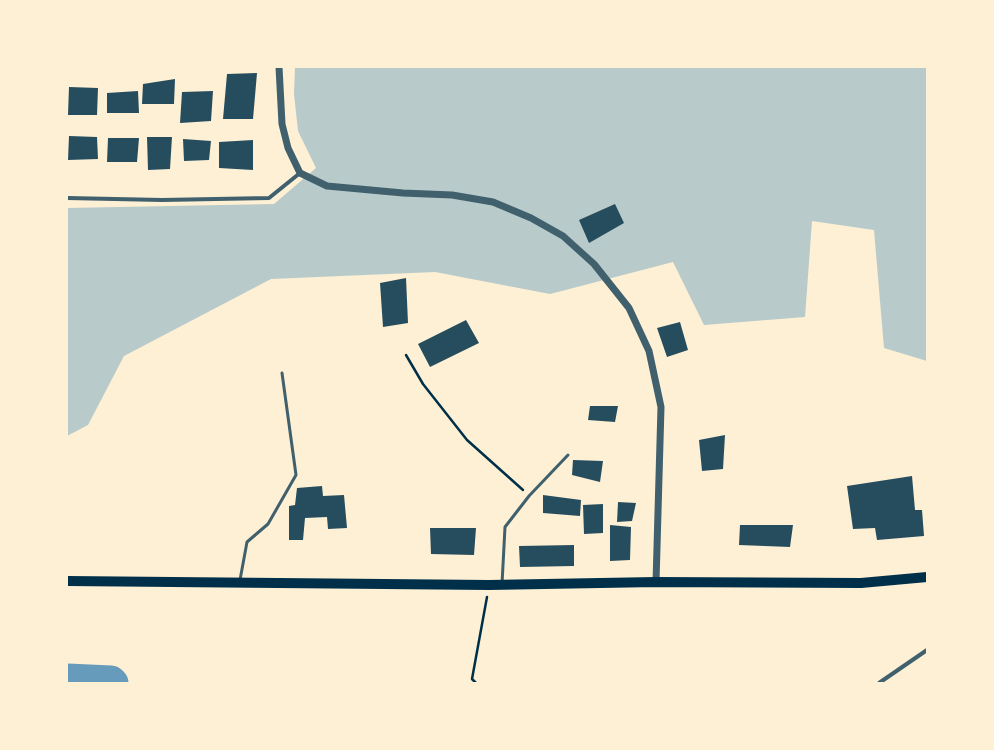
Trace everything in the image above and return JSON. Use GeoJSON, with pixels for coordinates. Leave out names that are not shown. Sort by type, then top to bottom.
{"type":"FeatureCollection","features":[{"type":"Feature","properties":{"kind":"main road"},"geometry":{"type":"LineString","coordinates":[[67,581],[489,585],[656,582],[861,583],[927,577]]}},
{"type":"Feature","properties":{"kind":"street"},"geometry":{"type":"LineString","coordinates":[[279,67],[282,124],[288,148],[300,173],[327,186],[452,196],[493,202],[531,218],[563,236],[594,264],[629,308],[649,351],[661,407],[656,582]]}},
{"type":"Feature","properties":{"kind":"street"},"geometry":{"type":"LineString","coordinates":[[67,198],[162,200],[269,198],[300,173]]}},
{"type":"Feature","properties":{"kind":"street"},"geometry":{"type":"LineString","coordinates":[[879,683],[927,650]]}},
{"type":"Feature","properties":{"kind":"lane"},"geometry":{"type":"LineString","coordinates":[[239,582],[247,542],[268,524],[296,476],[282,373]]}},
{"type":"Feature","properties":{"kind":"lane"},"geometry":{"type":"LineString","coordinates":[[502,584],[505,527],[529,496],[568,455]]}},
{"type":"Feature","properties":{"kind":"path"},"geometry":{"type":"LineString","coordinates":[[406,355],[423,384],[467,440],[529,496]]}},
{"type":"Feature","properties":{"kind":"path"},"geometry":{"type":"LineString","coordinates":[[476,683],[472,679],[489,585]]}},
{"type":"Feature","properties":{"kind":"shaded area"},"geometry":{"type":"Polygon","coordinates":[[[295,67],[927,67],[927,361],[884,348],[874,230],[812,221],[805,317],[704,325],[673,262],[550,294],[435,272],[271,279],[124,356],[88,425],[67,436],[67,208],[274,204],[316,168],[298,131],[294,94],[295,67]]]}},
{"type":"Feature","properties":{"kind":"building"},"geometry":{"type":"Polygon","coordinates":[[[257,73],[253,119],[223,119],[227,74],[257,73]]]}},
{"type":"Feature","properties":{"kind":"building"},"geometry":{"type":"Polygon","coordinates":[[[175,79],[174,104],[142,104],[143,84],[175,79]]]}},
{"type":"Feature","properties":{"kind":"building"},"geometry":{"type":"Polygon","coordinates":[[[69,87],[98,88],[97,115],[68,115],[69,87]]]}},
{"type":"Feature","properties":{"kind":"building"},"geometry":{"type":"Polygon","coordinates":[[[138,91],[139,113],[107,113],[107,93],[138,91]]]}},
{"type":"Feature","properties":{"kind":"building"},"geometry":{"type":"Polygon","coordinates":[[[213,91],[211,121],[180,123],[182,92],[213,91]]]}},
{"type":"Feature","properties":{"kind":"building"},"geometry":{"type":"Polygon","coordinates":[[[69,136],[97,137],[98,159],[68,160],[69,136]]]}},
{"type":"Feature","properties":{"kind":"building"},"geometry":{"type":"Polygon","coordinates":[[[147,137],[172,137],[170,169],[148,170],[147,137]]]}},
{"type":"Feature","properties":{"kind":"building"},"geometry":{"type":"Polygon","coordinates":[[[108,138],[139,138],[137,162],[107,162],[108,138]]]}},
{"type":"Feature","properties":{"kind":"building"},"geometry":{"type":"Polygon","coordinates":[[[183,139],[211,141],[209,160],[184,161],[183,139]]]}},
{"type":"Feature","properties":{"kind":"building"},"geometry":{"type":"Polygon","coordinates":[[[253,140],[253,170],[219,168],[219,142],[253,140]]]}},
{"type":"Feature","properties":{"kind":"building"},"geometry":{"type":"Polygon","coordinates":[[[615,204],[624,223],[589,243],[579,220],[615,204]]]}},
{"type":"Feature","properties":{"kind":"building"},"geometry":{"type":"Polygon","coordinates":[[[406,278],[408,323],[383,327],[380,283],[406,278]]]}},
{"type":"Feature","properties":{"kind":"building"},"geometry":{"type":"Polygon","coordinates":[[[466,320],[479,343],[430,367],[418,344],[466,320]]]}},
{"type":"Feature","properties":{"kind":"building"},"geometry":{"type":"Polygon","coordinates":[[[680,322],[688,350],[667,357],[657,328],[680,322]]]}},
{"type":"Feature","properties":{"kind":"building"},"geometry":{"type":"Polygon","coordinates":[[[590,406],[618,406],[615,422],[588,420],[590,406]]]}},
{"type":"Feature","properties":{"kind":"building"},"geometry":{"type":"Polygon","coordinates":[[[725,435],[723,469],[702,471],[699,440],[725,435]]]}},
{"type":"Feature","properties":{"kind":"building"},"geometry":{"type":"Polygon","coordinates":[[[573,460],[603,461],[600,482],[572,475],[573,460]]]}},
{"type":"Feature","properties":{"kind":"building"},"geometry":{"type":"Polygon","coordinates":[[[912,476],[915,510],[922,510],[924,536],[877,540],[875,528],[853,529],[847,486],[912,476]]]}},
{"type":"Feature","properties":{"kind":"building"},"geometry":{"type":"Polygon","coordinates":[[[322,486],[323,496],[344,495],[347,528],[328,529],[327,517],[305,518],[303,540],[289,540],[289,506],[295,505],[297,488],[322,486]]]}},
{"type":"Feature","properties":{"kind":"building"},"geometry":{"type":"Polygon","coordinates":[[[543,495],[581,500],[580,516],[543,513],[543,495]]]}},
{"type":"Feature","properties":{"kind":"building"},"geometry":{"type":"Polygon","coordinates":[[[618,502],[636,503],[632,521],[617,522],[618,502]]]}},
{"type":"Feature","properties":{"kind":"building"},"geometry":{"type":"Polygon","coordinates":[[[603,504],[603,533],[584,534],[583,505],[603,504]]]}},
{"type":"Feature","properties":{"kind":"building"},"geometry":{"type":"Polygon","coordinates":[[[610,525],[631,527],[630,560],[610,561],[610,525]]]}},
{"type":"Feature","properties":{"kind":"building"},"geometry":{"type":"Polygon","coordinates":[[[740,525],[793,525],[790,547],[739,545],[740,525]]]}},
{"type":"Feature","properties":{"kind":"building"},"geometry":{"type":"Polygon","coordinates":[[[430,528],[476,528],[474,555],[431,554],[430,528]]]}},
{"type":"Feature","properties":{"kind":"building"},"geometry":{"type":"Polygon","coordinates":[[[574,545],[574,566],[520,567],[519,546],[574,545]]]}},
{"type":"Feature","properties":{"kind":"waterway"},"geometry":{"type":"LineString","coordinates":[[67,679],[111,681],[113,683]]}}]}
